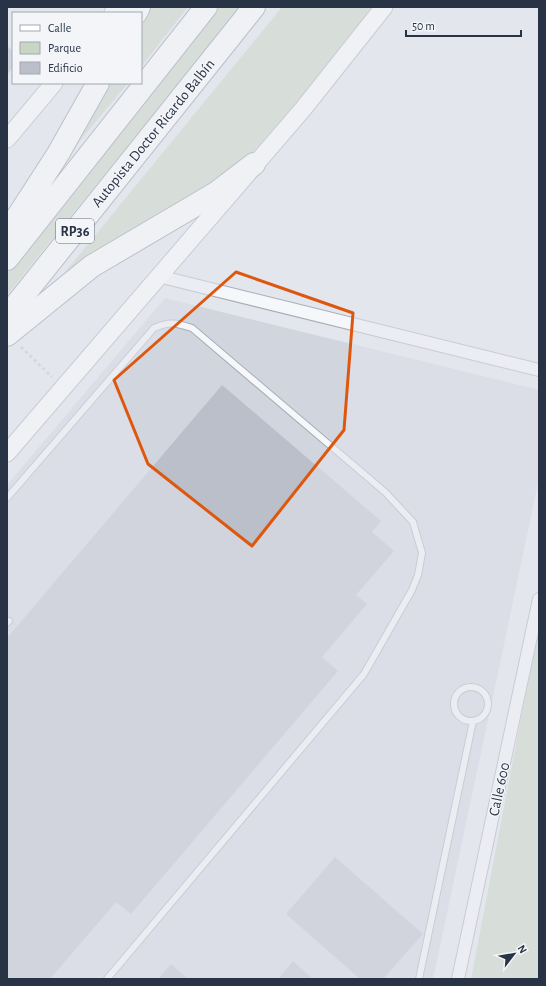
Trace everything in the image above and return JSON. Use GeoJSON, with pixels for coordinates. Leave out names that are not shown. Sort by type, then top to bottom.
{"type":"FeatureCollection","features":[{"type":"Feature","properties":{"kind":"highway","name":"RP36"},"geometry":{"type":"LineString","coordinates":[[7,260],[206,7]]}},
{"type":"Feature","properties":{"kind":"highway","name":"Autopista Doctor Ricardo Balbín"},"geometry":{"type":"LineString","coordinates":[[7,316],[254,7]]}},
{"type":"Feature","properties":{"kind":"highway"},"geometry":{"type":"LineString","coordinates":[[7,233],[58,154],[97,84]]}},
{"type":"Feature","properties":{"kind":"highway"},"geometry":{"type":"LineString","coordinates":[[12,340],[92,266],[216,193],[254,164]]}},
{"type":"Feature","properties":{"kind":"street"},"geometry":{"type":"LineString","coordinates":[[7,453],[254,164],[303,109],[384,7]]}},
{"type":"Feature","properties":{"kind":"street"},"geometry":{"type":"LineString","coordinates":[[7,139],[53,84]]}},
{"type":"Feature","properties":{"kind":"street"},"geometry":{"type":"LineString","coordinates":[[158,276],[539,370]]}},
{"type":"Feature","properties":{"kind":"street","name":"Calle 600"},"geometry":{"type":"LineString","coordinates":[[458,979],[539,599]]}},
{"type":"Feature","properties":{"kind":"lane"},"geometry":{"type":"LineString","coordinates":[[7,498],[154,328],[166,323],[179,324],[192,328],[385,492],[413,522],[422,553],[418,575],[412,590],[364,674],[107,979]]}},
{"type":"Feature","properties":{"kind":"lane"},"geometry":{"type":"LineString","coordinates":[[469,688],[480,690],[485,694],[488,705],[483,716],[473,721],[468,721],[459,716],[454,706],[456,696],[460,692],[469,688]]}},
{"type":"Feature","properties":{"kind":"lane"},"geometry":{"type":"LineString","coordinates":[[419,979],[473,721]]}},
{"type":"Feature","properties":{"kind":"path"},"geometry":{"type":"LineString","coordinates":[[12,340],[63,387]]}},
{"type":"Feature","properties":{"kind":"highlighted area"},"geometry":{"type":"Polygon","coordinates":[[[236,272],[353,313],[344,430],[252,546],[148,464],[114,380],[236,272]]]}},
{"type":"Feature","properties":{"kind":"shaded area"},"geometry":{"type":"Polygon","coordinates":[[[165,298],[539,390],[539,479],[433,979],[7,979],[7,485],[165,298]]]}},
{"type":"Feature","properties":{"kind":"green space"},"geometry":{"type":"Polygon","coordinates":[[[146,7],[188,7],[142,66],[142,15],[146,7]]]}},
{"type":"Feature","properties":{"kind":"green space"},"geometry":{"type":"Polygon","coordinates":[[[218,7],[240,7],[7,295],[7,273],[218,7]]]}},
{"type":"Feature","properties":{"kind":"green space"},"geometry":{"type":"Polygon","coordinates":[[[282,7],[376,7],[286,117],[244,164],[56,283],[282,7]]]}},
{"type":"Feature","properties":{"kind":"green space"},"geometry":{"type":"Polygon","coordinates":[[[106,84],[127,84],[64,160],[106,84]]]}},
{"type":"Feature","properties":{"kind":"green space"},"geometry":{"type":"Polygon","coordinates":[[[539,624],[539,979],[471,979],[539,624]]]}},
{"type":"Feature","properties":{"kind":"building"},"geometry":{"type":"Polygon","coordinates":[[[7,46],[12,50],[12,68],[7,75],[7,46]]]}},
{"type":"Feature","properties":{"kind":"building"},"geometry":{"type":"Polygon","coordinates":[[[222,385],[381,521],[372,532],[394,551],[356,595],[367,604],[322,657],[338,671],[131,914],[116,902],[50,979],[7,979],[7,638],[222,385]]]}},
{"type":"Feature","properties":{"kind":"building"},"geometry":{"type":"Polygon","coordinates":[[[335,857],[423,934],[383,979],[360,979],[286,914],[335,857]]]}},
{"type":"Feature","properties":{"kind":"building"},"geometry":{"type":"Polygon","coordinates":[[[293,961],[313,979],[278,979],[293,961]]]}},
{"type":"Feature","properties":{"kind":"building"},"geometry":{"type":"Polygon","coordinates":[[[171,964],[188,979],[158,979],[171,964]]]}}]}
